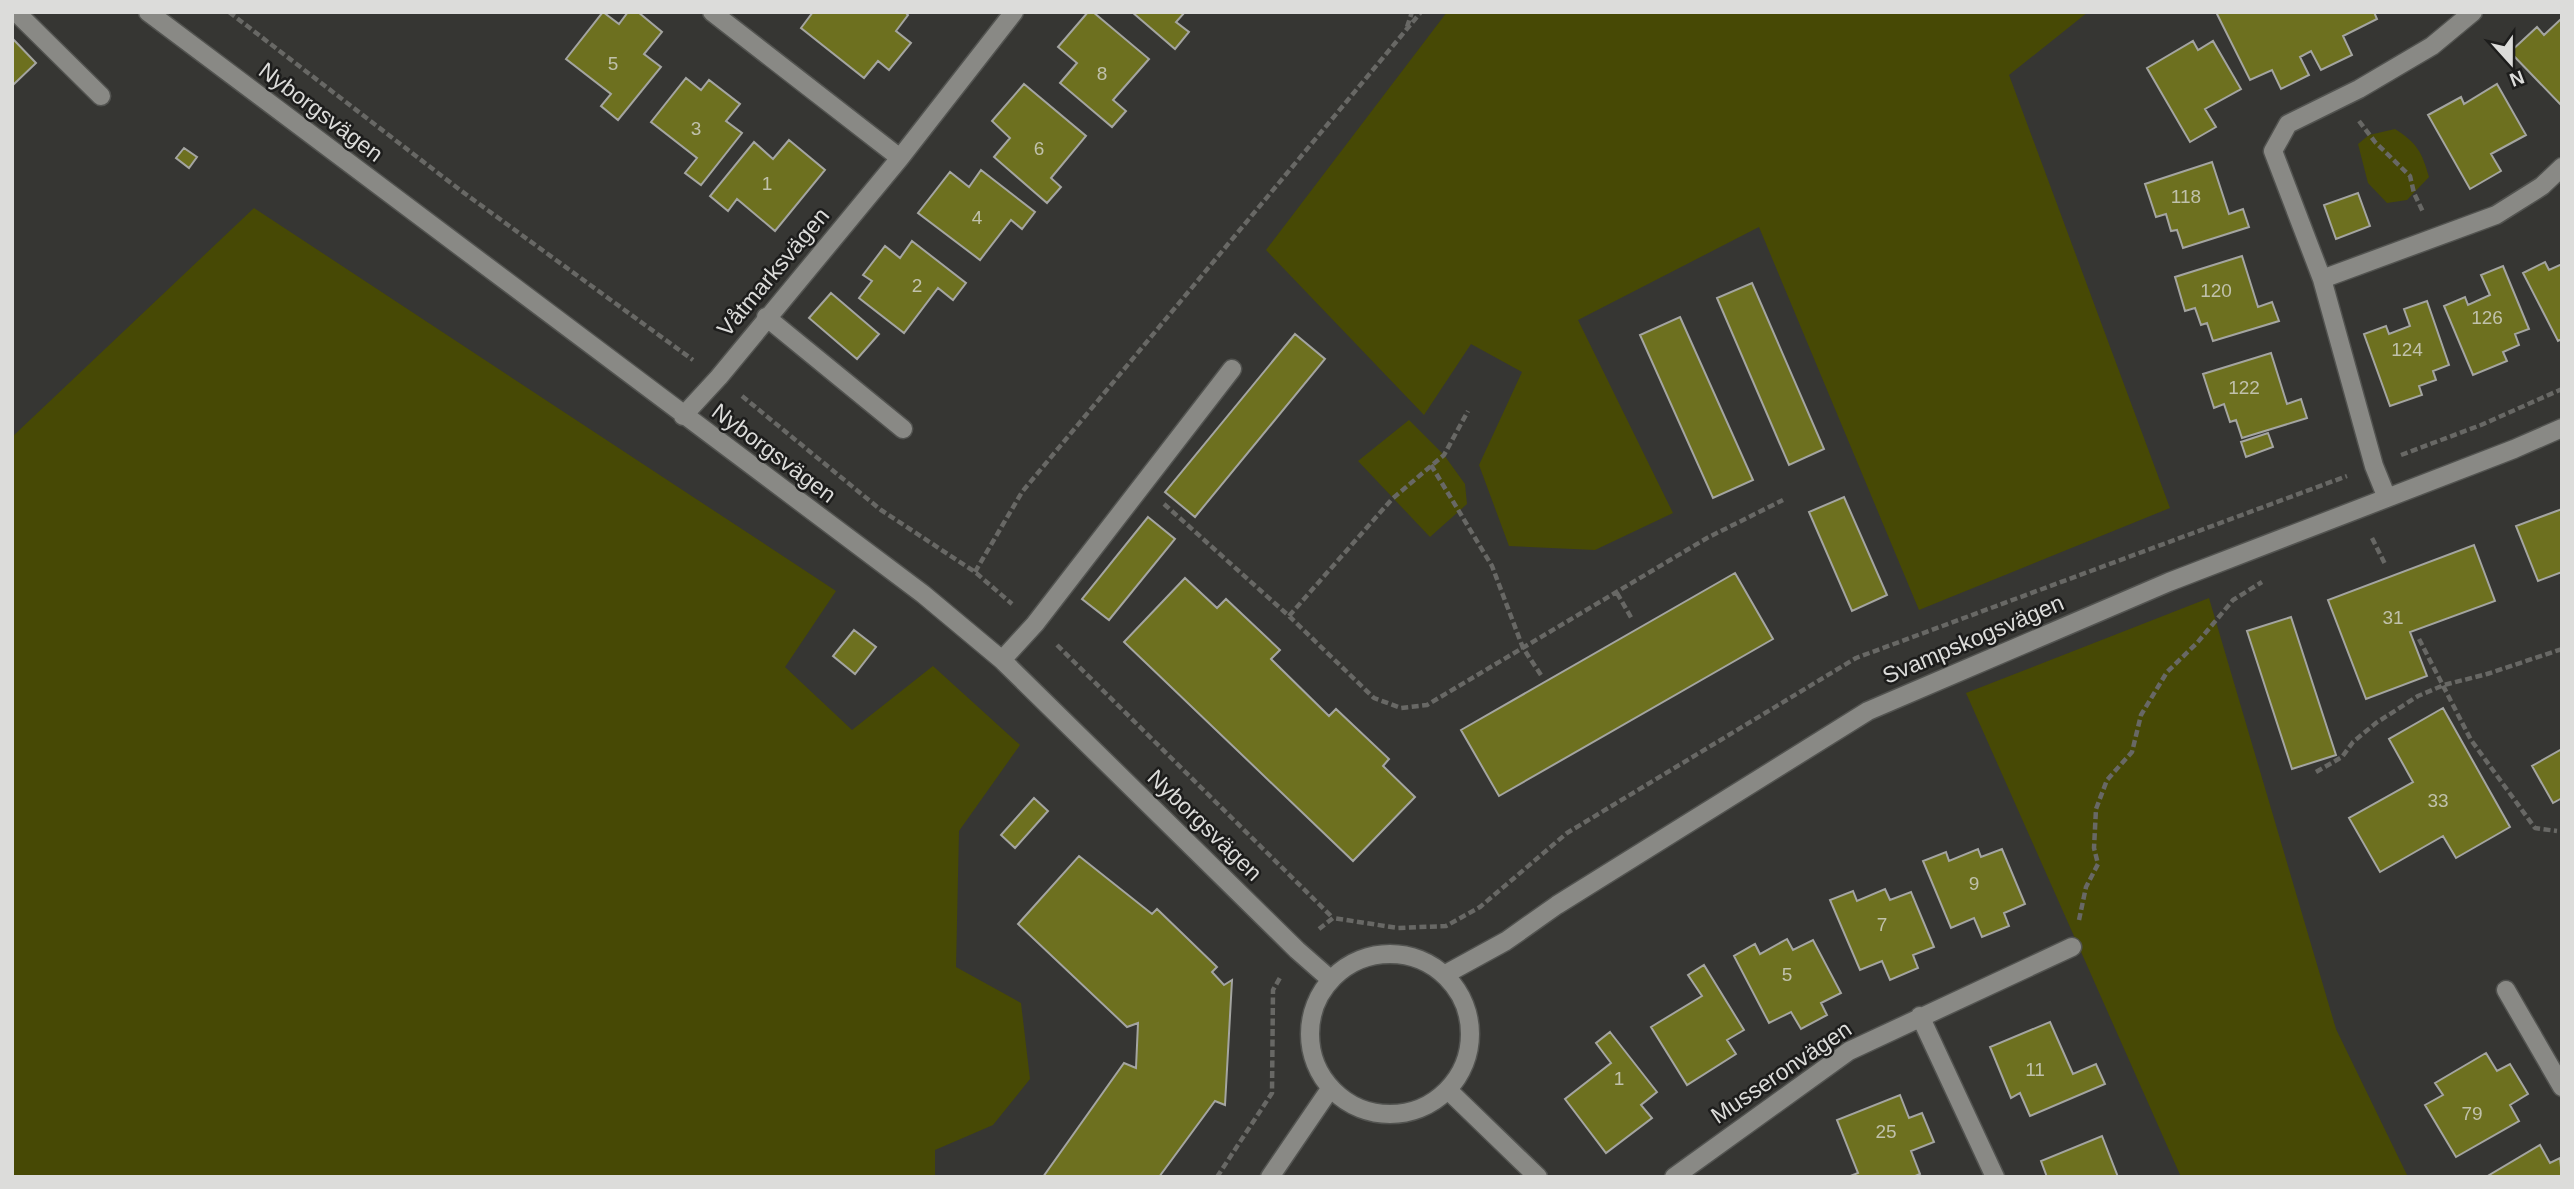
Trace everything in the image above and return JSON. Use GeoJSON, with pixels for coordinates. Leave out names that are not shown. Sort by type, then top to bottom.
{"type":"FeatureCollection","features":[{"type":"Feature","properties":{"kind":"street"},"geometry":{"type":"LineString","coordinates":[[16,12],[101,96]]}},
{"type":"Feature","properties":{"kind":"street","name":"Nyborgsvägen"},"geometry":{"type":"LineString","coordinates":[[148,12],[923,594],[1002,660],[1297,950],[1330,979]]}},
{"type":"Feature","properties":{"kind":"street"},"geometry":{"type":"LineString","coordinates":[[712,12],[900,158]]}},
{"type":"Feature","properties":{"kind":"street","name":"Våtmarksvägen"},"geometry":{"type":"LineString","coordinates":[[683,416],[719,377],[900,158],[1014,12]]}},
{"type":"Feature","properties":{"kind":"street"},"geometry":{"type":"LineString","coordinates":[[2387,498],[2374,466],[2322,279],[2273,151],[2288,124],[2344,97],[2431,46],[2473,12]]}},
{"type":"Feature","properties":{"kind":"street"},"geometry":{"type":"LineString","coordinates":[[2322,279],[2496,215],[2542,187],[2562,167]]}},
{"type":"Feature","properties":{"kind":"street"},"geometry":{"type":"LineString","coordinates":[[766,317],[903,429]]}},
{"type":"Feature","properties":{"kind":"street"},"geometry":{"type":"LineString","coordinates":[[1002,660],[1035,624],[1232,369]]}},
{"type":"Feature","properties":{"kind":"street","name":"Svampskogsvägen"},"geometry":{"type":"LineString","coordinates":[[1444,975],[1506,941],[1557,905],[1868,712],[2169,582],[2562,428]]}},
{"type":"Feature","properties":{"kind":"street","name":"Musseronvägen"},"geometry":{"type":"LineString","coordinates":[[1674,1177],[1849,1051],[2072,947]]}},
{"type":"Feature","properties":{"kind":"street"},"geometry":{"type":"LineString","coordinates":[[1386,954],[1421,960],[1444,975],[1465,1005],[1470,1032],[1464,1067],[1448,1090],[1437,1100],[1411,1112],[1383,1114],[1352,1106],[1330,1089],[1313,1060],[1309,1032],[1315,1003],[1330,979],[1358,960],[1386,954]]}},
{"type":"Feature","properties":{"kind":"street"},"geometry":{"type":"LineString","coordinates":[[2507,990],[2562,1087]]}},
{"type":"Feature","properties":{"kind":"street"},"geometry":{"type":"LineString","coordinates":[[1920,1016],[1995,1177]]}},
{"type":"Feature","properties":{"kind":"street"},"geometry":{"type":"LineString","coordinates":[[1270,1177],[1330,1089]]}},
{"type":"Feature","properties":{"kind":"street"},"geometry":{"type":"LineString","coordinates":[[1448,1090],[1538,1177]]}},
{"type":"Feature","properties":{"kind":"path"},"geometry":{"type":"LineString","coordinates":[[229,12],[460,190],[673,348],[719,377],[881,510],[975,572],[1035,624],[1333,918]]}},
{"type":"Feature","properties":{"kind":"path"},"geometry":{"type":"LineString","coordinates":[[1405,31],[1412,12]]}},
{"type":"Feature","properties":{"kind":"path"},"geometry":{"type":"LineString","coordinates":[[975,572],[1021,492],[1421,12]]}},
{"type":"Feature","properties":{"kind":"path"},"geometry":{"type":"LineString","coordinates":[[2344,97],[2375,142],[2410,176],[2414,193],[2435,238]]}},
{"type":"Feature","properties":{"kind":"path"},"geometry":{"type":"LineString","coordinates":[[1289,615],[1392,499],[1444,455],[1468,411]]}},
{"type":"Feature","properties":{"kind":"path"},"geometry":{"type":"LineString","coordinates":[[1431,465],[1492,566],[1523,648],[1541,675]]}},
{"type":"Feature","properties":{"kind":"path"},"geometry":{"type":"LineString","coordinates":[[1141,484],[1289,615],[1374,698],[1401,708],[1427,705],[1707,538],[1783,500]]}},
{"type":"Feature","properties":{"kind":"path"},"geometry":{"type":"LineString","coordinates":[[2372,537],[2386,566]]}},
{"type":"Feature","properties":{"kind":"path"},"geometry":{"type":"LineString","coordinates":[[2072,947],[2086,887],[2098,864],[2094,848],[2096,809],[2107,780],[2133,752],[2141,715],[2167,672],[2197,643],[2233,600],[2264,581]]}},
{"type":"Feature","properties":{"kind":"path"},"geometry":{"type":"LineString","coordinates":[[1617,593],[1632,619]]}},
{"type":"Feature","properties":{"kind":"path"},"geometry":{"type":"LineString","coordinates":[[2419,639],[2471,740],[2535,828],[2557,831]]}},
{"type":"Feature","properties":{"kind":"path"},"geometry":{"type":"LineString","coordinates":[[2316,772],[2343,757],[2353,742],[2376,723],[2418,696],[2444,685],[2562,649]]}},
{"type":"Feature","properties":{"kind":"shaded area"},"geometry":{"type":"Polygon","coordinates":[[[1447,12],[2088,12],[2009,75],[2170,508],[1919,610],[1759,227],[1578,320],[1673,513],[1595,550],[1509,546],[1479,465],[1522,372],[1471,344],[1424,415],[1266,250],[1447,12]]]}},
{"type":"Feature","properties":{"kind":"shaded area"},"geometry":{"type":"Polygon","coordinates":[[[2395,129],[2418,149],[2429,177],[2407,200],[2387,203],[2368,183],[2358,144],[2369,135],[2395,129]]]}},
{"type":"Feature","properties":{"kind":"shaded area"},"geometry":{"type":"Polygon","coordinates":[[[254,208],[836,591],[785,667],[852,730],[933,666],[1020,745],[959,831],[956,967],[1021,1003],[1030,1079],[993,1125],[935,1150],[935,1177],[12,1177],[12,437],[254,208]]]}},
{"type":"Feature","properties":{"kind":"shaded area"},"geometry":{"type":"Polygon","coordinates":[[[1409,420],[1444,455],[1465,484],[1467,504],[1430,537],[1358,461],[1409,420]]]}},
{"type":"Feature","properties":{"kind":"shaded area"},"geometry":{"type":"Polygon","coordinates":[[[2209,598],[2336,1029],[2408,1177],[2181,1177],[1966,693],[2209,598]]]}},
{"type":"Feature","properties":{"kind":"building"},"geometry":{"type":"Polygon","coordinates":[[[603,12],[619,24],[628,12],[638,12],[662,32],[644,54],[661,67],[618,120],[601,106],[611,94],[566,59],[603,12]]]}},
{"type":"Feature","properties":{"kind":"building"},"geometry":{"type":"Polygon","coordinates":[[[813,12],[905,12],[908,15],[896,31],[911,43],[889,70],[878,61],[864,78],[801,28],[813,12]]]}},
{"type":"Feature","properties":{"kind":"building"},"geometry":{"type":"Polygon","coordinates":[[[1088,12],[1093,12],[1149,59],[1113,100],[1126,111],[1112,127],[1060,83],[1077,63],[1058,47],[1088,12]]]}},
{"type":"Feature","properties":{"kind":"building"},"geometry":{"type":"Polygon","coordinates":[[[1132,12],[1185,12],[1176,22],[1189,32],[1175,49],[1132,12]]]}},
{"type":"Feature","properties":{"kind":"building"},"geometry":{"type":"Polygon","coordinates":[[[2216,12],[2374,12],[2377,19],[2343,36],[2352,55],[2321,70],[2311,51],[2300,57],[2309,75],[2281,89],[2272,70],[2250,80],[2216,12]]]}},
{"type":"Feature","properties":{"kind":"building"},"geometry":{"type":"Polygon","coordinates":[[[2562,18],[2562,106],[2510,52],[2537,27],[2544,35],[2562,18]]]}},
{"type":"Feature","properties":{"kind":"building"},"geometry":{"type":"Polygon","coordinates":[[[12,38],[36,63],[13,85],[12,85],[12,38]]]}},
{"type":"Feature","properties":{"kind":"building"},"geometry":{"type":"Polygon","coordinates":[[[2193,41],[2198,50],[2213,41],[2241,89],[2205,109],[2216,127],[2190,142],[2147,68],[2193,41]]]}},
{"type":"Feature","properties":{"kind":"building"},"geometry":{"type":"Polygon","coordinates":[[[686,78],[701,90],[709,80],[740,104],[726,121],[742,133],[701,185],[685,173],[697,158],[651,122],[686,78]]]}},
{"type":"Feature","properties":{"kind":"building"},"geometry":{"type":"Polygon","coordinates":[[[1024,84],[1086,136],[1051,178],[1061,187],[1047,203],[994,157],[1010,138],[992,121],[1024,84]]]}},
{"type":"Feature","properties":{"kind":"building"},"geometry":{"type":"Polygon","coordinates":[[[2497,84],[2526,135],[2491,154],[2501,171],[2470,189],[2428,115],[2461,97],[2464,104],[2497,84]]]}},
{"type":"Feature","properties":{"kind":"building"},"geometry":{"type":"Polygon","coordinates":[[[789,140],[825,170],[775,231],[737,199],[728,211],[710,196],[754,142],[773,159],[789,140]]]}},
{"type":"Feature","properties":{"kind":"building"},"geometry":{"type":"Polygon","coordinates":[[[184,148],[197,157],[189,168],[176,158],[184,148]]]}},
{"type":"Feature","properties":{"kind":"building"},"geometry":{"type":"Polygon","coordinates":[[[2212,162],[2229,214],[2243,209],[2249,227],[2183,248],[2177,230],[2171,231],[2166,214],[2156,217],[2145,184],[2212,162]]]}},
{"type":"Feature","properties":{"kind":"building"},"geometry":{"type":"Polygon","coordinates":[[[981,170],[1035,212],[1022,229],[1011,220],[980,260],[918,213],[950,172],[969,187],[981,170]]]}},
{"type":"Feature","properties":{"kind":"building"},"geometry":{"type":"Polygon","coordinates":[[[2358,193],[2370,226],[2336,239],[2324,205],[2358,193]]]}},
{"type":"Feature","properties":{"kind":"building"},"geometry":{"type":"Polygon","coordinates":[[[912,241],[966,283],[953,300],[938,288],[904,333],[859,298],[872,281],[863,275],[885,246],[900,258],[912,241]]]}},
{"type":"Feature","properties":{"kind":"building"},"geometry":{"type":"Polygon","coordinates":[[[2242,256],[2258,307],[2272,302],[2279,321],[2213,341],[2207,323],[2201,325],[2195,308],[2185,311],[2175,277],[2242,256]]]}},
{"type":"Feature","properties":{"kind":"building"},"geometry":{"type":"Polygon","coordinates":[[[2545,262],[2549,270],[2562,264],[2562,339],[2558,341],[2523,273],[2545,262]]]}},
{"type":"Feature","properties":{"kind":"building"},"geometry":{"type":"Polygon","coordinates":[[[2503,266],[2529,329],[2515,334],[2519,345],[2503,352],[2507,361],[2473,375],[2444,306],[2465,297],[2468,305],[2490,295],[2481,275],[2503,266]]]}},
{"type":"Feature","properties":{"kind":"building"},"geometry":{"type":"Polygon","coordinates":[[[1752,283],[1824,449],[1789,465],[1717,298],[1752,283]]]}},
{"type":"Feature","properties":{"kind":"building"},"geometry":{"type":"Polygon","coordinates":[[[831,293],[879,334],[857,359],[809,318],[831,293]]]}},
{"type":"Feature","properties":{"kind":"building"},"geometry":{"type":"Polygon","coordinates":[[[2427,301],[2449,365],[2433,371],[2436,380],[2419,386],[2422,395],[2390,406],[2364,334],[2386,326],[2389,334],[2410,326],[2404,309],[2427,301]]]}},
{"type":"Feature","properties":{"kind":"building"},"geometry":{"type":"Polygon","coordinates":[[[1680,317],[1753,480],[1713,498],[1640,335],[1680,317]]]}},
{"type":"Feature","properties":{"kind":"building"},"geometry":{"type":"Polygon","coordinates":[[[1295,334],[1325,359],[1195,517],[1165,492],[1295,334]]]}},
{"type":"Feature","properties":{"kind":"building"},"geometry":{"type":"Polygon","coordinates":[[[2271,353],[2287,404],[2301,399],[2307,418],[2242,438],[2236,420],[2230,422],[2224,404],[2214,408],[2203,374],[2271,353]]]}},
{"type":"Feature","properties":{"kind":"building"},"geometry":{"type":"Polygon","coordinates":[[[2268,433],[2273,447],[2246,457],[2241,442],[2268,433]]]}},
{"type":"Feature","properties":{"kind":"building"},"geometry":{"type":"Polygon","coordinates":[[[1844,497],[1887,595],[1852,611],[1809,512],[1844,497]]]}},
{"type":"Feature","properties":{"kind":"building"},"geometry":{"type":"Polygon","coordinates":[[[2562,509],[2562,572],[2538,581],[2516,526],[2562,509]]]}},
{"type":"Feature","properties":{"kind":"building"},"geometry":{"type":"Polygon","coordinates":[[[1148,517],[1175,539],[1109,620],[1082,599],[1148,517]]]}},
{"type":"Feature","properties":{"kind":"building"},"geometry":{"type":"Polygon","coordinates":[[[2474,545],[2495,601],[2410,632],[2427,676],[2366,699],[2328,600],[2474,545]]]}},
{"type":"Feature","properties":{"kind":"building"},"geometry":{"type":"Polygon","coordinates":[[[1735,573],[1773,639],[1499,796],[1461,730],[1735,573]]]}},
{"type":"Feature","properties":{"kind":"building"},"geometry":{"type":"Polygon","coordinates":[[[1185,578],[1217,608],[1226,599],[1280,650],[1271,659],[1329,716],[1336,709],[1389,759],[1383,766],[1415,797],[1353,861],[1124,642],[1185,578]]]}},
{"type":"Feature","properties":{"kind":"building"},"geometry":{"type":"Polygon","coordinates":[[[2291,617],[2336,755],[2292,769],[2247,631],[2291,617]]]}},
{"type":"Feature","properties":{"kind":"building"},"geometry":{"type":"Polygon","coordinates":[[[854,630],[876,647],[855,674],[833,656],[854,630]]]}},
{"type":"Feature","properties":{"kind":"building"},"geometry":{"type":"Polygon","coordinates":[[[2443,708],[2510,827],[2456,858],[2443,836],[2380,872],[2349,818],[2413,782],[2389,739],[2443,708]]]}},
{"type":"Feature","properties":{"kind":"building"},"geometry":{"type":"Polygon","coordinates":[[[2562,749],[2562,798],[2553,803],[2532,766],[2562,749]]]}},
{"type":"Feature","properties":{"kind":"building"},"geometry":{"type":"Polygon","coordinates":[[[1034,798],[1048,811],[1015,848],[1001,835],[1034,798]]]}},
{"type":"Feature","properties":{"kind":"building"},"geometry":{"type":"Polygon","coordinates":[[[1978,849],[1981,857],[2002,849],[2025,904],[2004,913],[2009,926],[1982,937],[1974,918],[1951,928],[1923,861],[1946,852],[1949,861],[1978,849]]]}},
{"type":"Feature","properties":{"kind":"building"},"geometry":{"type":"Polygon","coordinates":[[[1079,856],[1152,914],[1157,909],[1217,967],[1212,972],[1224,985],[1232,980],[1225,1105],[1215,1101],[1159,1177],[1043,1177],[1124,1063],[1136,1068],[1138,1023],[1127,1027],[1018,924],[1079,856]]]}},
{"type":"Feature","properties":{"kind":"building"},"geometry":{"type":"Polygon","coordinates":[[[1885,889],[1890,900],[1911,892],[1934,947],[1913,955],[1918,968],[1890,980],[1882,961],[1860,970],[1830,900],[1853,891],[1857,901],[1885,889]]]}},
{"type":"Feature","properties":{"kind":"building"},"geometry":{"type":"Polygon","coordinates":[[[1787,939],[1793,950],[1813,940],[1841,993],[1821,1003],[1827,1015],[1801,1029],[1791,1012],[1769,1023],[1734,956],[1755,944],[1760,954],[1787,939]]]}},
{"type":"Feature","properties":{"kind":"building"},"geometry":{"type":"Polygon","coordinates":[[[1704,965],[1744,1030],[1727,1040],[1736,1054],[1687,1085],[1651,1027],[1702,996],[1688,975],[1704,965]]]}},
{"type":"Feature","properties":{"kind":"building"},"geometry":{"type":"Polygon","coordinates":[[[2050,1022],[2073,1074],[2096,1064],[2105,1084],[2030,1116],[2020,1093],[2011,1098],[1990,1047],[2050,1022]]]}},
{"type":"Feature","properties":{"kind":"building"},"geometry":{"type":"Polygon","coordinates":[[[1610,1032],[1657,1092],[1641,1105],[1652,1118],[1606,1153],[1565,1099],[1611,1063],[1596,1043],[1610,1032]]]}},
{"type":"Feature","properties":{"kind":"building"},"geometry":{"type":"Polygon","coordinates":[[[2486,1053],[2497,1071],[2510,1064],[2528,1094],[2510,1105],[2519,1121],[2456,1157],[2425,1105],[2443,1095],[2435,1083],[2486,1053]]]}},
{"type":"Feature","properties":{"kind":"building"},"geometry":{"type":"Polygon","coordinates":[[[1900,1095],[1909,1118],[1922,1113],[1934,1142],[1911,1151],[1920,1174],[1913,1177],[1848,1177],[1858,1173],[1837,1120],[1900,1095]]]}},
{"type":"Feature","properties":{"kind":"building"},"geometry":{"type":"Polygon","coordinates":[[[2102,1136],[2118,1177],[2047,1177],[2041,1161],[2102,1136]]]}},
{"type":"Feature","properties":{"kind":"building"},"geometry":{"type":"Polygon","coordinates":[[[2540,1145],[2550,1163],[2560,1158],[2562,1177],[2486,1177],[2540,1145]]]}}]}
